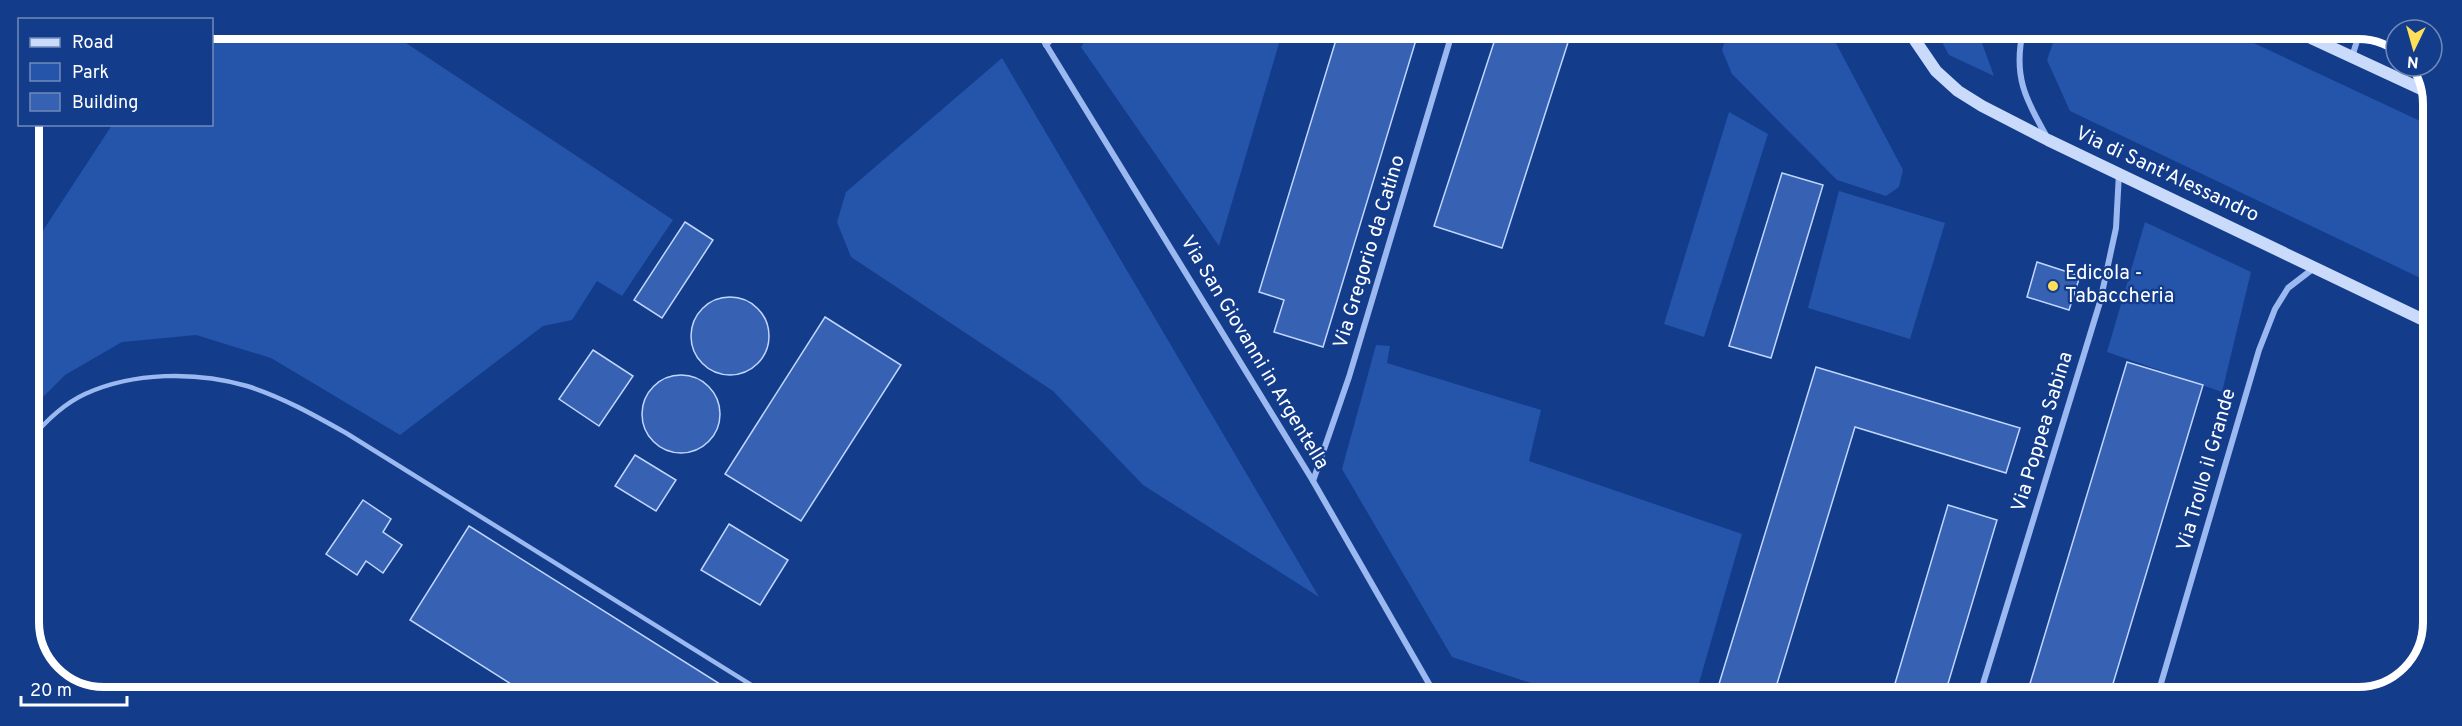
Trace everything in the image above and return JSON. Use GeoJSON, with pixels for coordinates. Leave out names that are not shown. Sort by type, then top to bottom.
{"type":"FeatureCollection","features":[{"type":"Feature","properties":{"kind":"street","name":"Via San Giovanni in Argentella"},"geometry":{"type":"LineString","coordinates":[[1042,39],[1313,481],[1431,687]]}},
{"type":"Feature","properties":{"kind":"street"},"geometry":{"type":"LineString","coordinates":[[1046,45],[1052,39]]}},
{"type":"Feature","properties":{"kind":"street","name":"Via Gregorio da Catino"},"geometry":{"type":"LineString","coordinates":[[1313,481],[1349,377],[1450,39]]}},
{"type":"Feature","properties":{"kind":"street","name":"Via di Sant'Alessandro"},"geometry":{"type":"LineString","coordinates":[[1914,39],[1936,71],[1959,91],[1983,106],[2048,140],[2423,320]]}},
{"type":"Feature","properties":{"kind":"street"},"geometry":{"type":"LineString","coordinates":[[2022,39],[2018,61],[2020,78],[2026,98],[2048,140]]}},
{"type":"Feature","properties":{"kind":"street"},"geometry":{"type":"LineString","coordinates":[[2313,39],[2421,89]]}},
{"type":"Feature","properties":{"kind":"street"},"geometry":{"type":"LineString","coordinates":[[2352,57],[2358,39]]}},
{"type":"Feature","properties":{"kind":"street","name":"Via Poppea Sabina"},"geometry":{"type":"LineString","coordinates":[[1982,687],[2100,302],[2116,228],[2119,173]]}},
{"type":"Feature","properties":{"kind":"street","name":"Via Trollo il Grande"},"geometry":{"type":"LineString","coordinates":[[2160,687],[2259,350],[2275,309],[2288,288],[2314,268]]}},
{"type":"Feature","properties":{"kind":"lane"},"geometry":{"type":"LineString","coordinates":[[39,432],[67,405],[84,394],[118,383],[154,377],[195,377],[247,386],[297,407],[346,433],[755,687]]}},
{"type":"Feature","properties":{"kind":"green space"},"geometry":{"type":"Polygon","coordinates":[[[213,39],[400,39],[673,220],[622,296],[597,281],[572,320],[543,326],[400,435],[271,358],[196,335],[122,342],[65,375],[39,401],[39,237],[111,126],[213,126],[213,39]]]}},
{"type":"Feature","properties":{"kind":"green space"},"geometry":{"type":"Polygon","coordinates":[[[1086,39],[1280,39],[1219,246],[1081,47],[1086,39]]]}},
{"type":"Feature","properties":{"kind":"green space"},"geometry":{"type":"Polygon","coordinates":[[[1725,39],[1834,39],[1903,170],[1899,187],[1886,196],[1837,180],[1732,74],[1722,50],[1725,39]]]}},
{"type":"Feature","properties":{"kind":"green space"},"geometry":{"type":"Polygon","coordinates":[[[1940,39],[1984,39],[1982,43],[1994,76],[1949,55],[1940,39]]]}},
{"type":"Feature","properties":{"kind":"green space"},"geometry":{"type":"Polygon","coordinates":[[[2054,39],[2245,39],[2423,122],[2423,279],[2070,111],[2047,60],[2054,39]]]}},
{"type":"Feature","properties":{"kind":"green space"},"geometry":{"type":"Polygon","coordinates":[[[1002,58],[1319,597],[1143,485],[1053,391],[851,257],[837,222],[846,192],[1002,58]]]}},
{"type":"Feature","properties":{"kind":"green space"},"geometry":{"type":"Polygon","coordinates":[[[1729,112],[1768,134],[1704,337],[1664,324],[1729,112]]]}},
{"type":"Feature","properties":{"kind":"green space"},"geometry":{"type":"Polygon","coordinates":[[[1839,191],[1945,223],[1910,339],[1808,308],[1839,191]]]}},
{"type":"Feature","properties":{"kind":"green space"},"geometry":{"type":"Polygon","coordinates":[[[2145,222],[2251,272],[2222,392],[2107,352],[2145,222]]]}},
{"type":"Feature","properties":{"kind":"green space"},"geometry":{"type":"Polygon","coordinates":[[[1376,345],[1390,346],[1387,363],[1541,410],[1529,461],[1742,534],[1698,687],[1543,687],[1452,657],[1342,469],[1376,345]]]}},
{"type":"Feature","properties":{"kind":"building"},"geometry":{"type":"Polygon","coordinates":[[[1336,39],[1416,39],[1323,347],[1274,332],[1284,300],[1259,292],[1336,39]]]}},
{"type":"Feature","properties":{"kind":"building"},"geometry":{"type":"Polygon","coordinates":[[[1495,39],[1569,39],[1502,248],[1434,226],[1495,39]]]}},
{"type":"Feature","properties":{"kind":"building"},"geometry":{"type":"Polygon","coordinates":[[[1782,173],[1823,185],[1771,358],[1729,346],[1782,173]]]}},
{"type":"Feature","properties":{"kind":"building"},"geometry":{"type":"Polygon","coordinates":[[[685,222],[713,240],[662,318],[634,300],[685,222]]]}},
{"type":"Feature","properties":{"kind":"building","name":"Edicola - Tabaccheria"},"geometry":{"type":"Polygon","coordinates":[[[2037,262],[2080,276],[2069,310],[2027,297],[2037,262]]]}},
{"type":"Feature","properties":{"kind":"building"},"geometry":{"type":"Polygon","coordinates":[[[730,297],[745,300],[762,314],[769,336],[766,351],[752,368],[730,375],[715,372],[698,358],[691,336],[694,321],[708,304],[730,297]]]}},
{"type":"Feature","properties":{"kind":"building"},"geometry":{"type":"Polygon","coordinates":[[[825,317],[901,365],[801,521],[725,474],[825,317]]]}},
{"type":"Feature","properties":{"kind":"building"},"geometry":{"type":"Polygon","coordinates":[[[593,350],[633,376],[599,426],[559,399],[593,350]]]}},
{"type":"Feature","properties":{"kind":"building"},"geometry":{"type":"Polygon","coordinates":[[[2127,362],[2203,385],[2112,687],[2029,687],[2127,362]]]}},
{"type":"Feature","properties":{"kind":"building"},"geometry":{"type":"Polygon","coordinates":[[[1816,367],[2020,428],[2006,473],[1855,427],[1776,687],[1718,687],[1816,367]]]}},
{"type":"Feature","properties":{"kind":"building"},"geometry":{"type":"Polygon","coordinates":[[[673,375],[689,375],[703,381],[714,392],[720,406],[720,422],[714,436],[703,447],[689,453],[673,453],[659,447],[648,436],[642,422],[642,406],[648,392],[659,381],[673,375]]]}},
{"type":"Feature","properties":{"kind":"building"},"geometry":{"type":"Polygon","coordinates":[[[635,455],[676,480],[656,511],[615,486],[635,455]]]}},
{"type":"Feature","properties":{"kind":"building"},"geometry":{"type":"Polygon","coordinates":[[[363,500],[391,519],[383,532],[402,545],[383,573],[366,561],[357,575],[326,554],[363,500]]]}},
{"type":"Feature","properties":{"kind":"building"},"geometry":{"type":"Polygon","coordinates":[[[1948,505],[1997,520],[1947,687],[1894,687],[1948,505]]]}},
{"type":"Feature","properties":{"kind":"building"},"geometry":{"type":"Polygon","coordinates":[[[729,524],[788,560],[760,605],[701,570],[729,524]]]}},
{"type":"Feature","properties":{"kind":"building"},"geometry":{"type":"Polygon","coordinates":[[[469,526],[725,687],[516,687],[410,620],[469,526]]]}},
{"type":"Feature","properties":{"kind":"place","name":"Edicola - Tabaccheria"},"geometry":{"type":"Point","coordinates":[2053,286]}}]}
